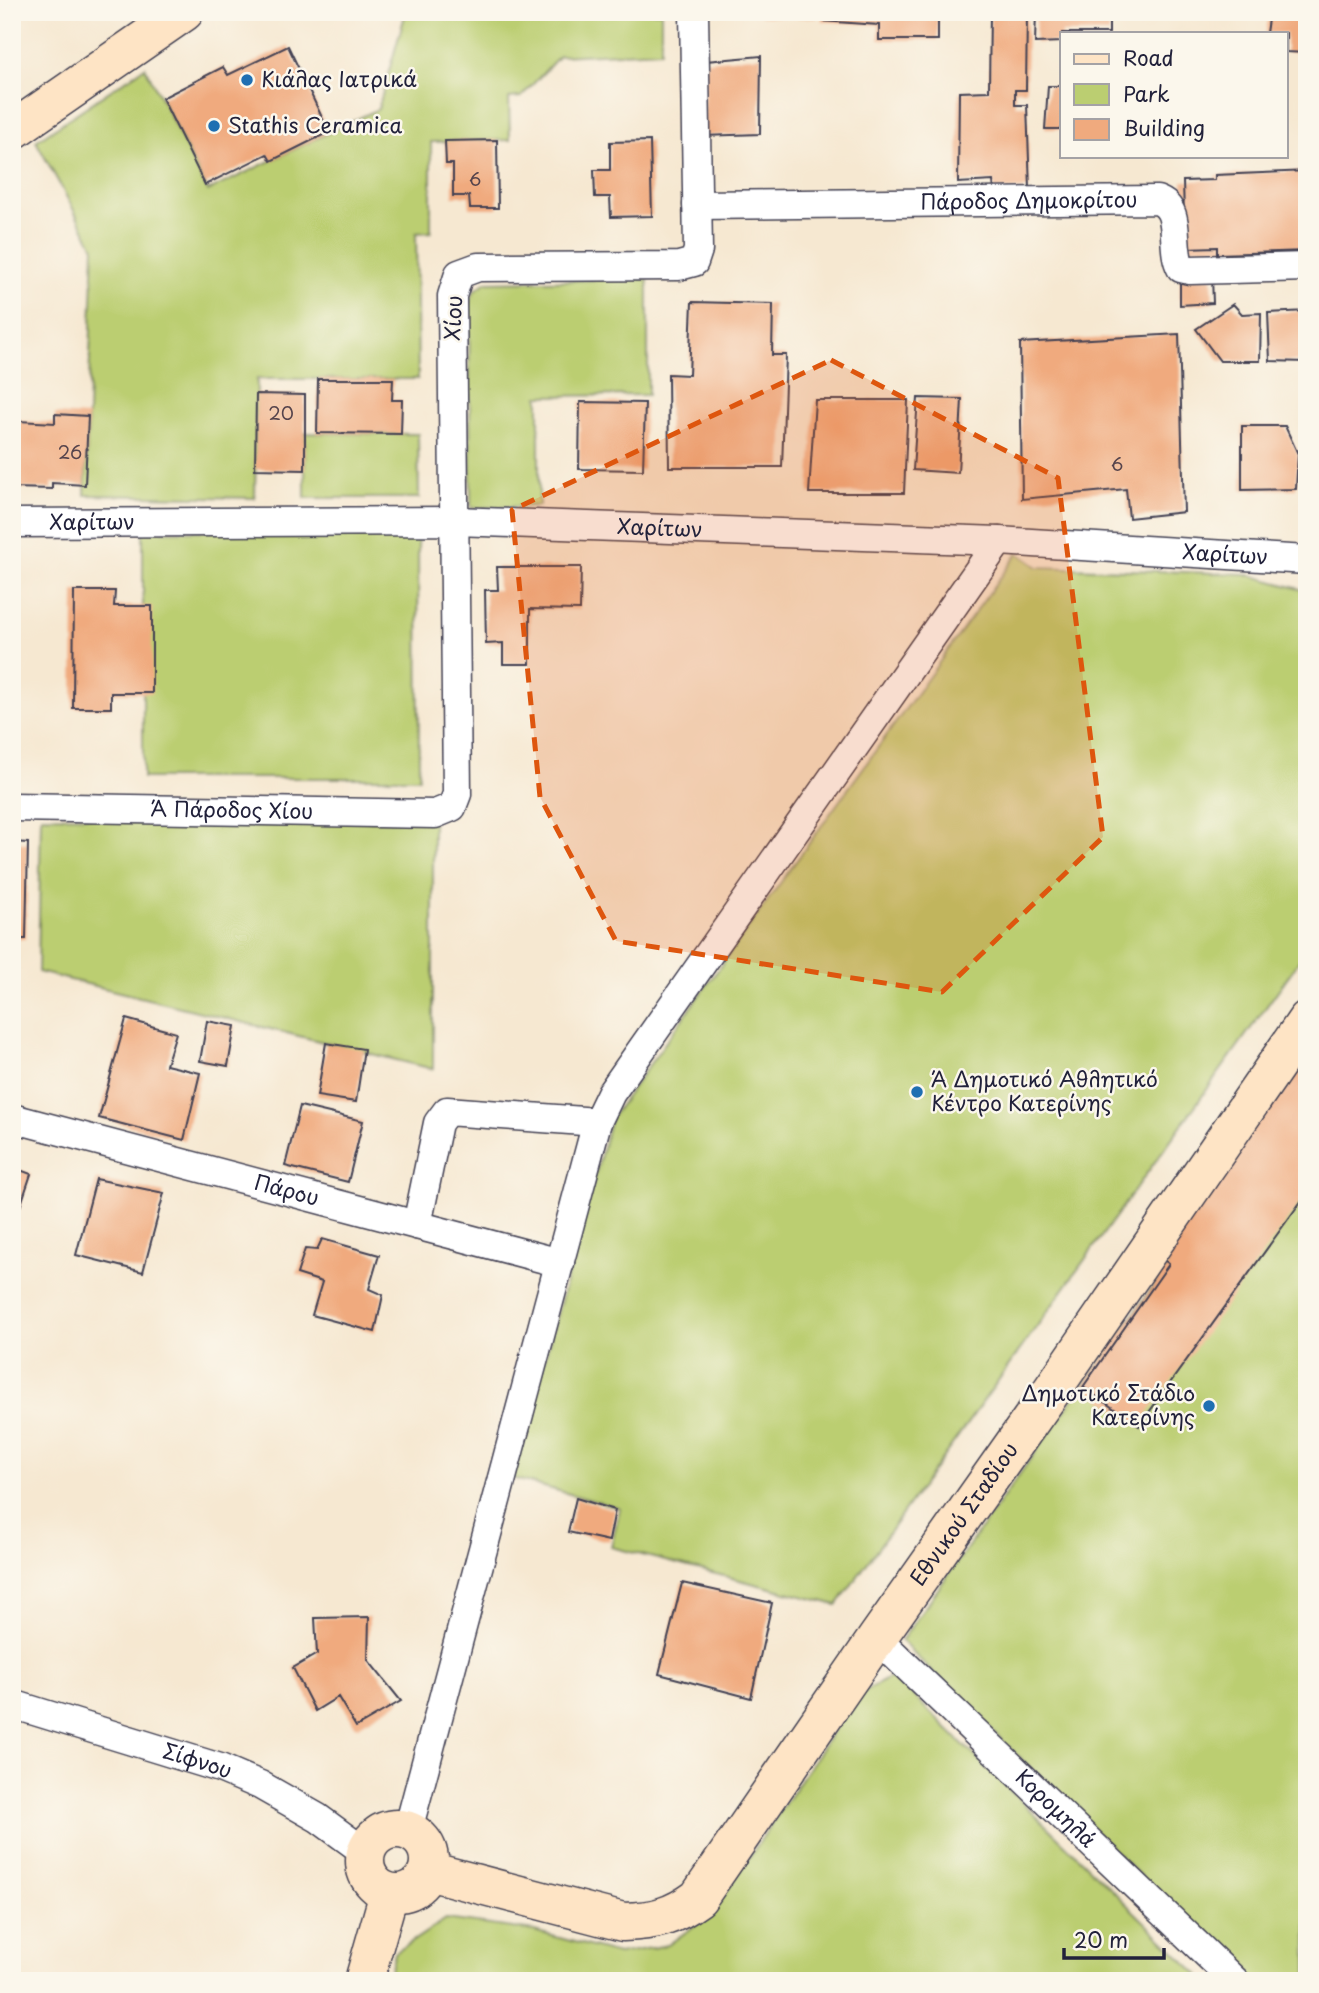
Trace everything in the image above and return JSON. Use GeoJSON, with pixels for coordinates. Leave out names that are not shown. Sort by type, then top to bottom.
{"type":"FeatureCollection","features":[{"type":"Feature","properties":{"kind":"street"},"geometry":{"type":"LineString","coordinates":[[12,131],[184,12]]}},
{"type":"Feature","properties":{"kind":"street","name":"Χίου"},"geometry":{"type":"LineString","coordinates":[[452,807],[457,794],[452,296],[459,274],[478,267],[679,265],[694,262],[698,250],[694,12]]}},
{"type":"Feature","properties":{"kind":"street","name":"Πάροδος Δημοκρίτου"},"geometry":{"type":"LineString","coordinates":[[697,205],[1157,200],[1165,203],[1172,211],[1176,259],[1181,268],[1307,267]]}},
{"type":"Feature","properties":{"kind":"street","name":"Χαρίτων"},"geometry":{"type":"LineString","coordinates":[[12,523],[455,521],[999,541],[1307,560]]}},
{"type":"Feature","properties":{"kind":"street"},"geometry":{"type":"LineString","coordinates":[[408,1830],[597,1122],[611,1093],[999,541]]}},
{"type":"Feature","properties":{"kind":"street","name":"Α΄ Πάροδος Χίου"},"geometry":{"type":"LineString","coordinates":[[12,807],[435,814],[452,807]]}},
{"type":"Feature","properties":{"kind":"street","name":"Εθνικού Σταδίου"},"geometry":{"type":"LineString","coordinates":[[428,1871],[624,1922],[653,1921],[680,1911],[698,1898],[1307,1020]]}},
{"type":"Feature","properties":{"kind":"street"},"geometry":{"type":"LineString","coordinates":[[417,1225],[439,1123],[447,1111],[597,1122]]}},
{"type":"Feature","properties":{"kind":"street","name":"Πάρου"},"geometry":{"type":"LineString","coordinates":[[12,1118],[561,1263]]}},
{"type":"Feature","properties":{"kind":"street","name":"Κορομηλά"},"geometry":{"type":"LineString","coordinates":[[877,1638],[1234,1981]]}},
{"type":"Feature","properties":{"kind":"street","name":"Σίφνου"},"geometry":{"type":"LineString","coordinates":[[12,1704],[219,1768],[260,1785],[318,1818],[366,1853]]}},
{"type":"Feature","properties":{"kind":"street"},"geometry":{"type":"LineString","coordinates":[[397,1829],[408,1830],[425,1844],[430,1855],[428,1871],[419,1886],[410,1891],[389,1893],[380,1889],[367,1873],[366,1853],[377,1836],[397,1829]]}},
{"type":"Feature","properties":{"kind":"street"},"geometry":{"type":"LineString","coordinates":[[364,1981],[389,1893]]}},
{"type":"Feature","properties":{"kind":"highlighted area"},"geometry":{"type":"Polygon","coordinates":[[[831,360],[1058,478],[1103,837],[942,992],[616,941],[540,797],[512,510],[831,360]]]}},
{"type":"Feature","properties":{"kind":"green space"},"geometry":{"type":"Polygon","coordinates":[[[406,12],[661,12],[661,51],[559,56],[521,97],[509,98],[510,140],[431,142],[431,232],[416,233],[418,379],[257,379],[255,498],[85,495],[94,247],[36,141],[145,67],[208,191],[378,109],[406,12]]]}},
{"type":"Feature","properties":{"kind":"green space"},"geometry":{"type":"Polygon","coordinates":[[[648,279],[648,395],[539,396],[539,506],[471,508],[469,306],[474,291],[486,282],[648,279]]]}},
{"type":"Feature","properties":{"kind":"green space"},"geometry":{"type":"Polygon","coordinates":[[[305,433],[418,434],[419,498],[305,498],[305,433]]]}},
{"type":"Feature","properties":{"kind":"green space"},"geometry":{"type":"Polygon","coordinates":[[[143,531],[418,531],[419,778],[143,778],[143,531]]]}},
{"type":"Feature","properties":{"kind":"green space","name":"Α΄ Δημοτικό Αθλητικό Κέντρο Κατερίνης"},"geometry":{"type":"Polygon","coordinates":[[[1018,553],[1038,567],[1246,574],[1307,591],[1307,950],[837,1605],[611,1547],[620,1508],[512,1478],[611,1118],[1018,553]]]}},
{"type":"Feature","properties":{"kind":"green space"},"geometry":{"type":"Polygon","coordinates":[[[41,816],[433,821],[433,1069],[38,972],[41,816]]]}},
{"type":"Feature","properties":{"kind":"green space"},"geometry":{"type":"Polygon","coordinates":[[[1307,1059],[1307,1981],[1247,1981],[901,1641],[1169,1264],[1307,1059]]]}},
{"type":"Feature","properties":{"kind":"green space"},"geometry":{"type":"Polygon","coordinates":[[[893,1676],[1205,1981],[387,1981],[395,1953],[446,1919],[534,1931],[618,1954],[668,1945],[713,1912],[857,1695],[893,1676]]]}},
{"type":"Feature","properties":{"kind":"building"},"geometry":{"type":"Polygon","coordinates":[[[760,12],[816,12],[816,18],[760,16],[760,12]]]}},
{"type":"Feature","properties":{"kind":"building"},"geometry":{"type":"Polygon","coordinates":[[[822,12],[938,12],[938,40],[879,40],[879,25],[822,21],[822,12]]]}},
{"type":"Feature","properties":{"kind":"building"},"geometry":{"type":"Polygon","coordinates":[[[990,12],[1027,12],[1026,90],[1015,90],[1015,105],[1027,105],[1030,189],[994,190],[993,181],[958,183],[959,92],[989,91],[990,12]]]}},
{"type":"Feature","properties":{"kind":"building"},"geometry":{"type":"Polygon","coordinates":[[[1036,12],[1109,12],[1109,32],[1060,32],[1060,42],[1035,43],[1036,12]]]}},
{"type":"Feature","properties":{"kind":"building"},"geometry":{"type":"Polygon","coordinates":[[[1269,12],[1307,12],[1307,53],[1288,52],[1288,32],[1266,32],[1269,12]]]}},
{"type":"Feature","properties":{"kind":"building"},"geometry":{"type":"Polygon","coordinates":[[[288,46],[329,132],[271,161],[267,154],[205,185],[162,98],[223,67],[228,75],[288,46]]]}},
{"type":"Feature","properties":{"kind":"building"},"geometry":{"type":"Polygon","coordinates":[[[761,56],[760,134],[703,136],[706,61],[761,56]]]}},
{"type":"Feature","properties":{"kind":"building"},"geometry":{"type":"Polygon","coordinates":[[[1048,86],[1060,86],[1060,129],[1045,129],[1048,86]]]}},
{"type":"Feature","properties":{"kind":"building"},"geometry":{"type":"Polygon","coordinates":[[[497,140],[498,208],[470,208],[469,196],[453,196],[453,164],[446,164],[445,141],[497,140]]]}},
{"type":"Feature","properties":{"kind":"building"},"geometry":{"type":"Polygon","coordinates":[[[650,141],[652,216],[611,217],[610,197],[595,197],[594,170],[610,170],[610,142],[650,141]]]}},
{"type":"Feature","properties":{"kind":"building"},"geometry":{"type":"Polygon","coordinates":[[[1307,171],[1307,251],[1217,254],[1217,247],[1185,248],[1183,181],[1215,180],[1215,175],[1307,171]]]}},
{"type":"Feature","properties":{"kind":"building"},"geometry":{"type":"Polygon","coordinates":[[[1212,277],[1213,303],[1180,305],[1180,279],[1212,277]]]}},
{"type":"Feature","properties":{"kind":"building"},"geometry":{"type":"Polygon","coordinates":[[[692,302],[773,304],[772,355],[786,355],[782,467],[669,467],[668,374],[689,375],[692,302]]]}},
{"type":"Feature","properties":{"kind":"building"},"geometry":{"type":"Polygon","coordinates":[[[1233,304],[1242,314],[1261,313],[1260,361],[1220,361],[1196,329],[1233,304]]]}},
{"type":"Feature","properties":{"kind":"building"},"geometry":{"type":"Polygon","coordinates":[[[1307,311],[1307,362],[1270,361],[1268,313],[1307,311]]]}},
{"type":"Feature","properties":{"kind":"building"},"geometry":{"type":"Polygon","coordinates":[[[1179,334],[1184,512],[1129,518],[1126,489],[1022,499],[1020,343],[1179,334]]]}},
{"type":"Feature","properties":{"kind":"building"},"geometry":{"type":"Polygon","coordinates":[[[318,379],[393,379],[392,400],[402,400],[401,434],[317,433],[318,379]]]}},
{"type":"Feature","properties":{"kind":"building"},"geometry":{"type":"Polygon","coordinates":[[[256,394],[305,395],[305,470],[255,469],[256,394]]]}},
{"type":"Feature","properties":{"kind":"building"},"geometry":{"type":"Polygon","coordinates":[[[918,398],[962,399],[958,473],[913,470],[918,398]]]}},
{"type":"Feature","properties":{"kind":"building"},"geometry":{"type":"Polygon","coordinates":[[[815,400],[908,400],[904,493],[809,493],[815,400]]]}},
{"type":"Feature","properties":{"kind":"building"},"geometry":{"type":"Polygon","coordinates":[[[580,402],[645,403],[643,470],[579,469],[580,402]]]}},
{"type":"Feature","properties":{"kind":"building"},"geometry":{"type":"Polygon","coordinates":[[[55,414],[88,416],[85,485],[52,483],[52,489],[12,488],[12,451],[17,451],[18,421],[55,423],[55,414]]]}},
{"type":"Feature","properties":{"kind":"building"},"geometry":{"type":"Polygon","coordinates":[[[1242,426],[1285,426],[1298,454],[1296,489],[1242,490],[1242,426]]]}},
{"type":"Feature","properties":{"kind":"building"},"geometry":{"type":"Polygon","coordinates":[[[497,567],[581,567],[580,610],[530,609],[530,664],[503,664],[503,643],[486,644],[485,590],[498,590],[497,567]]]}},
{"type":"Feature","properties":{"kind":"building"},"geometry":{"type":"Polygon","coordinates":[[[74,591],[115,591],[114,606],[152,606],[152,693],[111,693],[111,708],[73,708],[74,591]]]}},
{"type":"Feature","properties":{"kind":"building"},"geometry":{"type":"Polygon","coordinates":[[[12,842],[28,843],[26,939],[12,939],[12,842]]]}},
{"type":"Feature","properties":{"kind":"building"},"geometry":{"type":"Polygon","coordinates":[[[126,1019],[176,1033],[166,1065],[200,1073],[184,1140],[99,1118],[126,1019]]]}},
{"type":"Feature","properties":{"kind":"building"},"geometry":{"type":"Polygon","coordinates":[[[207,1021],[235,1026],[228,1066],[200,1061],[207,1021]]]}},
{"type":"Feature","properties":{"kind":"building"},"geometry":{"type":"Polygon","coordinates":[[[326,1043],[364,1049],[356,1102],[317,1096],[326,1043]]]}},
{"type":"Feature","properties":{"kind":"building"},"geometry":{"type":"Polygon","coordinates":[[[1302,1056],[1307,1059],[1307,1193],[1139,1426],[1083,1387],[1169,1264],[1158,1255],[1302,1056]]]}},
{"type":"Feature","properties":{"kind":"building"},"geometry":{"type":"Polygon","coordinates":[[[300,1106],[363,1121],[348,1182],[285,1166],[300,1106]]]}},
{"type":"Feature","properties":{"kind":"building"},"geometry":{"type":"Polygon","coordinates":[[[12,1167],[31,1174],[13,1228],[12,1228],[12,1167]]]}},
{"type":"Feature","properties":{"kind":"building"},"geometry":{"type":"Polygon","coordinates":[[[96,1179],[164,1193],[143,1272],[76,1255],[96,1179]]]}},
{"type":"Feature","properties":{"kind":"building"},"geometry":{"type":"Polygon","coordinates":[[[322,1239],[379,1255],[369,1289],[383,1295],[375,1332],[312,1315],[322,1282],[297,1274],[305,1249],[317,1250],[322,1239]]]}},
{"type":"Feature","properties":{"kind":"building"},"geometry":{"type":"Polygon","coordinates":[[[576,1498],[615,1510],[609,1541],[568,1532],[576,1498]]]}},
{"type":"Feature","properties":{"kind":"building"},"geometry":{"type":"Polygon","coordinates":[[[682,1583],[772,1603],[751,1698],[659,1674],[682,1583]]]}},
{"type":"Feature","properties":{"kind":"building"},"geometry":{"type":"Polygon","coordinates":[[[369,1617],[368,1660],[401,1701],[356,1727],[338,1697],[315,1711],[293,1668],[317,1654],[315,1618],[369,1617]]]}},
{"type":"Feature","properties":{"kind":"place","name":"Κιάλας Ιατρικά"},"geometry":{"type":"Point","coordinates":[247,80]}},
{"type":"Feature","properties":{"kind":"place","name":"Stathis Ceramica"},"geometry":{"type":"Point","coordinates":[214,126]}},
{"type":"Feature","properties":{"kind":"place","name":"Α΄ Δημοτικό Αθλητικό Κέντρο Κατερίνης"},"geometry":{"type":"Point","coordinates":[917,1092]}},
{"type":"Feature","properties":{"kind":"place","name":"Δημοτικό Στάδιο Κατερίνης"},"geometry":{"type":"Point","coordinates":[1209,1406]}}]}
